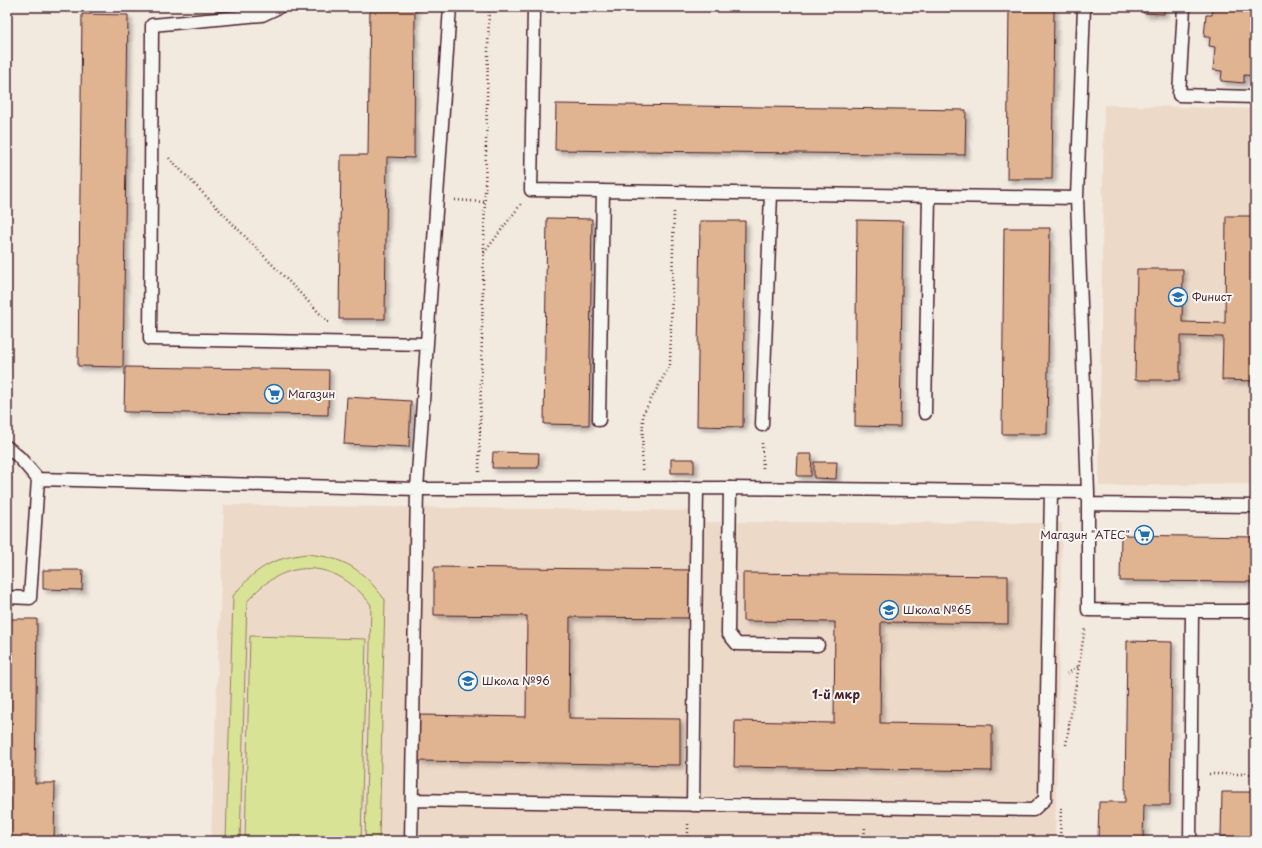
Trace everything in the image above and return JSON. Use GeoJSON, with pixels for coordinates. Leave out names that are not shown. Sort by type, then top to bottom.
{"type":"FeatureCollection","features":[{"type":"Feature","properties":{"kind":"lane"},"geometry":{"type":"LineString","coordinates":[[279,7],[262,15],[152,25],[150,339],[427,344]]}},
{"type":"Feature","properties":{"kind":"lane"},"geometry":{"type":"LineString","coordinates":[[411,841],[417,489],[450,7]]}},
{"type":"Feature","properties":{"kind":"lane"},"geometry":{"type":"LineString","coordinates":[[534,7],[532,190],[1076,198]]}},
{"type":"Feature","properties":{"kind":"lane"},"geometry":{"type":"LineString","coordinates":[[1084,7],[1076,198],[1088,498],[1088,610],[1255,611]]}},
{"type":"Feature","properties":{"kind":"lane"},"geometry":{"type":"LineString","coordinates":[[1184,7],[1178,96],[1255,97]]}},
{"type":"Feature","properties":{"kind":"lane"},"geometry":{"type":"LineString","coordinates":[[599,420],[603,192]]}},
{"type":"Feature","properties":{"kind":"lane"},"geometry":{"type":"LineString","coordinates":[[762,424],[771,194]]}},
{"type":"Feature","properties":{"kind":"lane"},"geometry":{"type":"LineString","coordinates":[[925,413],[928,196]]}},
{"type":"Feature","properties":{"kind":"lane"},"geometry":{"type":"LineString","coordinates":[[7,447],[19,457],[38,480],[30,598],[7,597]]}},
{"type":"Feature","properties":{"kind":"lane"},"geometry":{"type":"LineString","coordinates":[[38,480],[417,489],[763,488],[1051,492],[1088,498],[1255,506]]}},
{"type":"Feature","properties":{"kind":"lane"},"geometry":{"type":"LineString","coordinates":[[693,805],[697,488]]}},
{"type":"Feature","properties":{"kind":"lane"},"geometry":{"type":"LineString","coordinates":[[730,488],[728,633],[737,644],[818,645]]}},
{"type":"Feature","properties":{"kind":"lane"},"geometry":{"type":"LineString","coordinates":[[412,800],[1033,810],[1045,799],[1051,492]]}},
{"type":"Feature","properties":{"kind":"lane"},"geometry":{"type":"LineString","coordinates":[[1190,841],[1192,611]]}},
{"type":"Feature","properties":{"kind":"path"},"geometry":{"type":"LineString","coordinates":[[478,488],[489,7]]}},
{"type":"Feature","properties":{"kind":"path"},"geometry":{"type":"LineString","coordinates":[[151,139],[329,322],[337,343]]}},
{"type":"Feature","properties":{"kind":"path"},"geometry":{"type":"LineString","coordinates":[[483,253],[532,190]]}},
{"type":"Feature","properties":{"kind":"path"},"geometry":{"type":"LineString","coordinates":[[642,488],[643,414],[670,365],[675,192]]}},
{"type":"Feature","properties":{"kind":"path"},"geometry":{"type":"LineString","coordinates":[[437,199],[484,202]]}},
{"type":"Feature","properties":{"kind":"path"},"geometry":{"type":"LineString","coordinates":[[762,424],[763,488]]}},
{"type":"Feature","properties":{"kind":"path"},"geometry":{"type":"LineString","coordinates":[[1066,747],[1088,610]]}},
{"type":"Feature","properties":{"kind":"path"},"geometry":{"type":"LineString","coordinates":[[1191,774],[1255,774]]}},
{"type":"Feature","properties":{"kind":"path"},"geometry":{"type":"LineString","coordinates":[[1060,841],[1061,801]]}},
{"type":"Feature","properties":{"kind":"shaded area","name":"Финист"},"geometry":{"type":"Polygon","coordinates":[[[1104,105],[1255,109],[1255,484],[1099,486],[1104,105]]]}},
{"type":"Feature","properties":{"kind":"shaded area","name":"Школа №96"},"geometry":{"type":"Polygon","coordinates":[[[224,505],[704,511],[705,522],[1062,523],[1055,841],[211,841],[224,505]]]}},
{"type":"Feature","properties":{"kind":"green space"},"geometry":{"type":"Polygon","coordinates":[[[307,554],[343,562],[352,567],[369,580],[385,600],[379,841],[365,841],[371,605],[357,589],[342,578],[326,571],[310,569],[293,570],[277,576],[261,587],[247,602],[240,841],[226,841],[233,596],[249,579],[265,566],[283,558],[307,554]]]}},
{"type":"Feature","properties":{"kind":"green space"},"geometry":{"type":"Polygon","coordinates":[[[250,636],[366,639],[361,841],[245,841],[250,636]]]}},
{"type":"Feature","properties":{"kind":"building"},"geometry":{"type":"Polygon","coordinates":[[[370,7],[415,7],[414,158],[387,157],[385,319],[339,319],[341,155],[368,155],[370,7]]]}},
{"type":"Feature","properties":{"kind":"building"},"geometry":{"type":"Polygon","coordinates":[[[1009,7],[1054,7],[1052,179],[1007,179],[1009,7]]]}},
{"type":"Feature","properties":{"kind":"building"},"geometry":{"type":"Polygon","coordinates":[[[1143,7],[1164,7],[1164,14],[1143,13],[1143,7]]]}},
{"type":"Feature","properties":{"kind":"building"},"geometry":{"type":"Polygon","coordinates":[[[1213,7],[1255,7],[1255,76],[1244,75],[1244,83],[1221,81],[1222,71],[1213,70],[1215,47],[1209,46],[1210,37],[1204,37],[1206,15],[1212,15],[1213,7]]]}},
{"type":"Feature","properties":{"kind":"building"},"geometry":{"type":"Polygon","coordinates":[[[82,14],[128,15],[123,367],[78,366],[82,14]]]}},
{"type":"Feature","properties":{"kind":"building"},"geometry":{"type":"Polygon","coordinates":[[[556,104],[966,110],[965,155],[555,150],[556,104]]]}},
{"type":"Feature","properties":{"kind":"building"},"geometry":{"type":"Polygon","coordinates":[[[1226,216],[1255,216],[1255,381],[1222,380],[1223,337],[1180,336],[1180,380],[1135,380],[1137,269],[1183,269],[1182,322],[1225,323],[1226,216]]]}},
{"type":"Feature","properties":{"kind":"building"},"geometry":{"type":"Polygon","coordinates":[[[547,218],[592,219],[589,425],[544,424],[547,218]]]}},
{"type":"Feature","properties":{"kind":"building"},"geometry":{"type":"Polygon","coordinates":[[[857,220],[903,221],[900,427],[855,426],[857,220]]]}},
{"type":"Feature","properties":{"kind":"building"},"geometry":{"type":"Polygon","coordinates":[[[700,221],[745,221],[743,427],[697,426],[700,221]]]}},
{"type":"Feature","properties":{"kind":"building"},"geometry":{"type":"Polygon","coordinates":[[[1004,228],[1050,228],[1047,434],[1002,434],[1004,228]]]}},
{"type":"Feature","properties":{"kind":"building"},"geometry":{"type":"Polygon","coordinates":[[[125,367],[329,370],[328,415],[124,412],[125,367]]]}},
{"type":"Feature","properties":{"kind":"building"},"geometry":{"type":"Polygon","coordinates":[[[347,397],[411,401],[409,447],[344,444],[347,397]]]}},
{"type":"Feature","properties":{"kind":"building"},"geometry":{"type":"Polygon","coordinates":[[[493,452],[539,453],[538,468],[492,468],[493,452]]]}},
{"type":"Feature","properties":{"kind":"building"},"geometry":{"type":"Polygon","coordinates":[[[798,454],[812,454],[811,476],[797,476],[798,454]]]}},
{"type":"Feature","properties":{"kind":"building"},"geometry":{"type":"Polygon","coordinates":[[[671,459],[694,459],[694,473],[671,473],[671,459]]]}},
{"type":"Feature","properties":{"kind":"building"},"geometry":{"type":"Polygon","coordinates":[[[814,462],[837,462],[836,479],[814,478],[814,462]]]}},
{"type":"Feature","properties":{"kind":"building"},"geometry":{"type":"Polygon","coordinates":[[[1121,535],[1255,537],[1255,582],[1120,581],[1121,535]]]}},
{"type":"Feature","properties":{"kind":"building"},"geometry":{"type":"Polygon","coordinates":[[[434,567],[694,570],[693,618],[570,617],[569,718],[680,719],[680,765],[418,761],[419,715],[526,717],[527,616],[434,615],[434,567]]]}},
{"type":"Feature","properties":{"kind":"building"},"geometry":{"type":"Polygon","coordinates":[[[43,570],[83,570],[82,590],[43,589],[43,570]]]}},
{"type":"Feature","properties":{"kind":"building"},"geometry":{"type":"Polygon","coordinates":[[[743,573],[1008,576],[1008,624],[881,622],[880,723],[992,725],[992,771],[734,767],[735,721],[834,723],[835,622],[743,621],[743,573]]]}},
{"type":"Feature","properties":{"kind":"building"},"geometry":{"type":"Polygon","coordinates":[[[7,619],[37,619],[35,783],[55,783],[54,841],[9,841],[9,782],[7,782],[7,619]]]}},
{"type":"Feature","properties":{"kind":"building"},"geometry":{"type":"Polygon","coordinates":[[[1127,641],[1172,642],[1170,805],[1144,805],[1143,841],[1098,841],[1099,802],[1125,802],[1127,641]]]}},
{"type":"Feature","properties":{"kind":"building"},"geometry":{"type":"Polygon","coordinates":[[[1222,792],[1255,792],[1255,837],[1221,837],[1222,792]]]}},
{"type":"Feature","properties":{"kind":"place","name":"Финист"},"geometry":{"type":"Point","coordinates":[1178,297]}},
{"type":"Feature","properties":{"kind":"place","name":"Магазин"},"geometry":{"type":"Point","coordinates":[274,394]}},
{"type":"Feature","properties":{"kind":"place","name":"Магазин \"АТЕС\""},"geometry":{"type":"Point","coordinates":[1144,535]}},
{"type":"Feature","properties":{"kind":"place","name":"Школа №65"},"geometry":{"type":"Point","coordinates":[889,610]}},
{"type":"Feature","properties":{"kind":"place","name":"Школа №96"},"geometry":{"type":"Point","coordinates":[468,681]}},
{"type":"Feature","properties":{"kind":"district","name":"1-й мкр"},"geometry":{"type":"Point","coordinates":[836,695]}}]}
